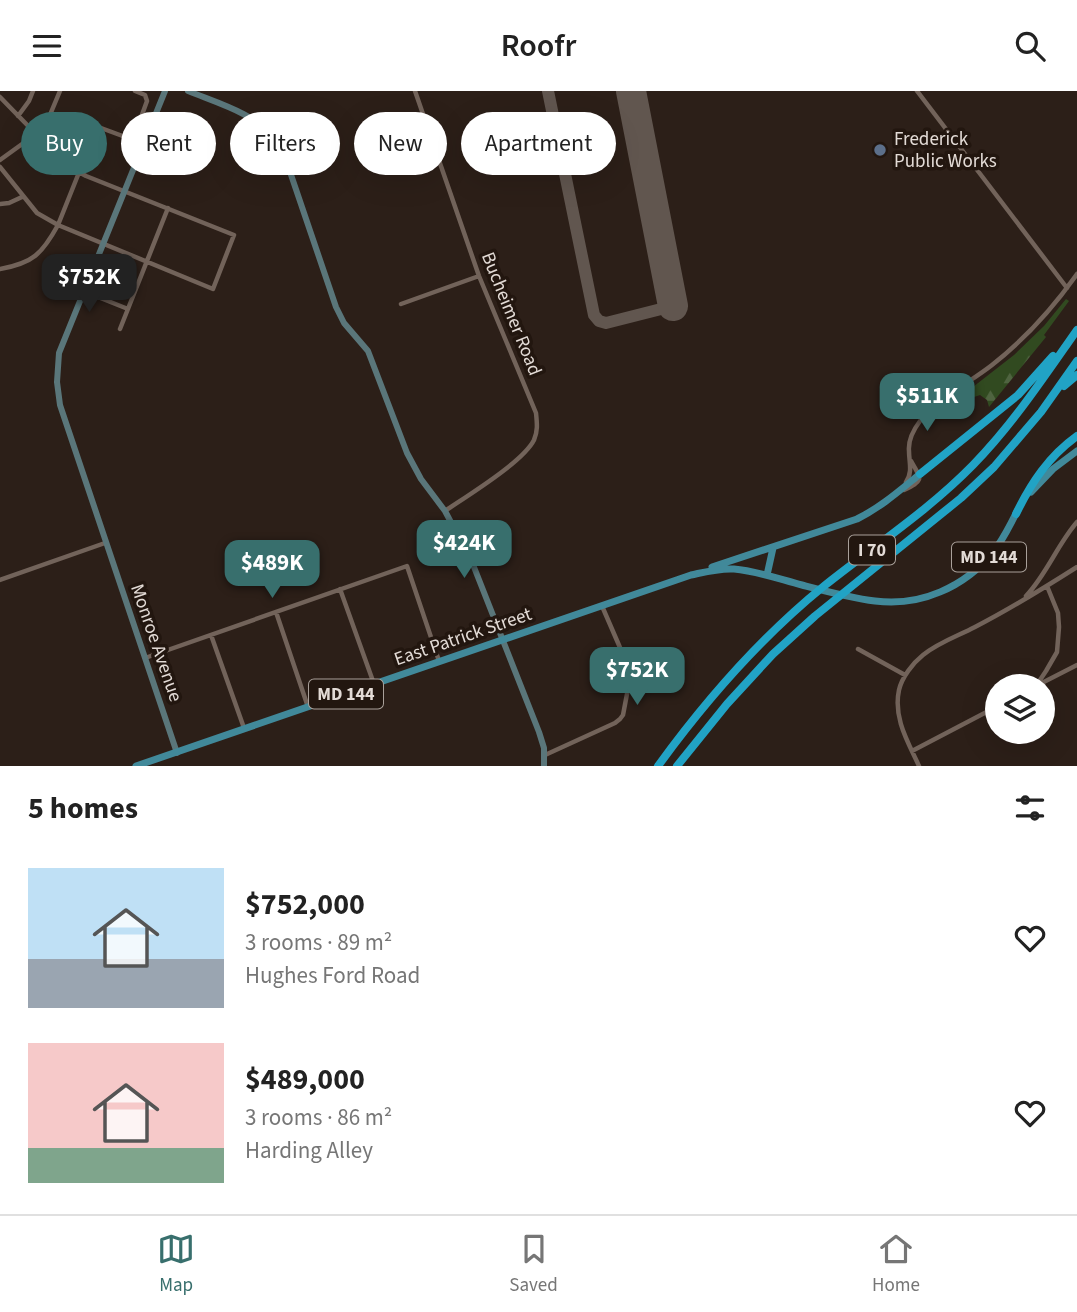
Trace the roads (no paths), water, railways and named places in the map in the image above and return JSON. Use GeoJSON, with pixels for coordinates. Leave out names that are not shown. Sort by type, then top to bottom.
{"type":"FeatureCollection","features":[{"type":"Feature","properties":{"kind":"highway"},"geometry":{"type":"LineString","coordinates":[[920,474],[1018,394],[1075,333]]}},
{"type":"Feature","properties":{"kind":"highway","name":"I 70"},"geometry":{"type":"LineString","coordinates":[[655,766],[731,674],[782,623],[823,587],[925,509],[972,465],[1025,405],[1075,333]]}},
{"type":"Feature","properties":{"kind":"highway","name":"I 70"},"geometry":{"type":"LineString","coordinates":[[677,766],[727,704],[773,654],[815,616],[961,498],[994,467],[1041,412],[1077,361]]}},
{"type":"Feature","properties":{"kind":"highway"},"geometry":{"type":"LineString","coordinates":[[1041,412],[1077,375]]}},
{"type":"Feature","properties":{"kind":"highway"},"geometry":{"type":"LineString","coordinates":[[1016,514],[1044,467],[1077,436]]}},
{"type":"Feature","properties":{"kind":"main road","name":"Monroe Avenue"},"geometry":{"type":"LineString","coordinates":[[165,91],[59,353],[57,382],[60,405],[177,753]]}},
{"type":"Feature","properties":{"kind":"main road"},"geometry":{"type":"LineString","coordinates":[[188,91],[247,116],[264,127],[277,141],[286,160],[336,307],[344,323],[368,351],[407,453],[421,479],[445,511],[472,562],[539,731],[545,755],[544,766]]}},
{"type":"Feature","properties":{"kind":"main road","name":"MD 144"},"geometry":{"type":"LineString","coordinates":[[1016,514],[1024,500],[1043,479],[1077,451]]}},
{"type":"Feature","properties":{"kind":"main road"},"geometry":{"type":"LineString","coordinates":[[691,575],[858,519],[874,511],[920,474]]}},
{"type":"Feature","properties":{"kind":"main road","name":"East Patrick Street"},"geometry":{"type":"LineString","coordinates":[[136,766],[691,575],[725,569],[742,570],[863,599],[890,602],[915,600],[950,587],[973,573],[992,554],[1016,514]]}},
{"type":"Feature","properties":{"kind":"main road"},"geometry":{"type":"LineString","coordinates":[[767,575],[772,548]]}},
{"type":"Feature","properties":{"kind":"street"},"geometry":{"type":"LineString","coordinates":[[18,116],[33,91]]}},
{"type":"Feature","properties":{"kind":"street"},"geometry":{"type":"LineString","coordinates":[[51,112],[60,91]]}},
{"type":"Feature","properties":{"kind":"street"},"geometry":{"type":"LineString","coordinates":[[107,130],[128,138],[135,134],[147,101],[145,95],[135,91]]}},
{"type":"Feature","properties":{"kind":"street","name":"Bucheimer Road"},"geometry":{"type":"LineString","coordinates":[[415,91],[479,276],[536,413],[538,428],[533,442],[519,459],[445,511]]}},
{"type":"Feature","properties":{"kind":"street"},"geometry":{"type":"LineString","coordinates":[[917,91],[1067,288]]}},
{"type":"Feature","properties":{"kind":"street"},"geometry":{"type":"LineString","coordinates":[[0,98],[21,119]]}},
{"type":"Feature","properties":{"kind":"street"},"geometry":{"type":"LineString","coordinates":[[0,160],[21,145]]}},
{"type":"Feature","properties":{"kind":"street"},"geometry":{"type":"LineString","coordinates":[[0,167],[37,213],[58,225],[213,289],[234,235],[85,175]]}},
{"type":"Feature","properties":{"kind":"street"},"geometry":{"type":"LineString","coordinates":[[0,269],[19,265],[35,257],[48,243],[58,225],[77,175]]}},
{"type":"Feature","properties":{"kind":"street"},"geometry":{"type":"LineString","coordinates":[[0,204],[22,197]]}},
{"type":"Feature","properties":{"kind":"street"},"geometry":{"type":"LineString","coordinates":[[120,329],[169,208]]}},
{"type":"Feature","properties":{"kind":"street"},"geometry":{"type":"LineString","coordinates":[[902,489],[910,476],[911,437],[925,414],[1012,349],[1041,320],[1077,274]]}},
{"type":"Feature","properties":{"kind":"street"},"geometry":{"type":"LineString","coordinates":[[401,304],[479,276]]}},
{"type":"Feature","properties":{"kind":"street"},"geometry":{"type":"LineString","coordinates":[[93,295],[128,309]]}},
{"type":"Feature","properties":{"kind":"street"},"geometry":{"type":"LineString","coordinates":[[894,496],[918,483],[920,474],[910,459]]}},
{"type":"Feature","properties":{"kind":"street"},"geometry":{"type":"LineString","coordinates":[[1022,601],[1042,577],[1077,522]]}},
{"type":"Feature","properties":{"kind":"street"},"geometry":{"type":"LineString","coordinates":[[0,580],[105,543]]}},
{"type":"Feature","properties":{"kind":"street"},"geometry":{"type":"LineString","coordinates":[[145,658],[407,566],[439,661]]}},
{"type":"Feature","properties":{"kind":"street"},"geometry":{"type":"LineString","coordinates":[[919,766],[901,728],[898,711],[905,675],[922,656],[940,643],[976,627],[1077,567]]}},
{"type":"Feature","properties":{"kind":"street"},"geometry":{"type":"LineString","coordinates":[[1044,674],[1057,652],[1059,627],[1058,613],[1047,586]]}},
{"type":"Feature","properties":{"kind":"street"},"geometry":{"type":"LineString","coordinates":[[340,589],[374,684]]}},
{"type":"Feature","properties":{"kind":"street"},"geometry":{"type":"LineString","coordinates":[[545,755],[582,740],[615,723],[623,715],[631,673],[602,606]]}},
{"type":"Feature","properties":{"kind":"street"},"geometry":{"type":"LineString","coordinates":[[276,612],[308,707]]}},
{"type":"Feature","properties":{"kind":"street"},"geometry":{"type":"LineString","coordinates":[[211,635],[245,729]]}},
{"type":"Feature","properties":{"kind":"street"},"geometry":{"type":"LineString","coordinates":[[858,649],[905,675]]}},
{"type":"Feature","properties":{"kind":"street"},"geometry":{"type":"LineString","coordinates":[[1055,676],[1077,665]]}},
{"type":"Feature","properties":{"kind":"street"},"geometry":{"type":"LineString","coordinates":[[912,751],[985,713]]}},
{"type":"Feature","properties":{"kind":"place","name":"Frederick Public Works"},"geometry":{"type":"Point","coordinates":[880,150]}}]}
